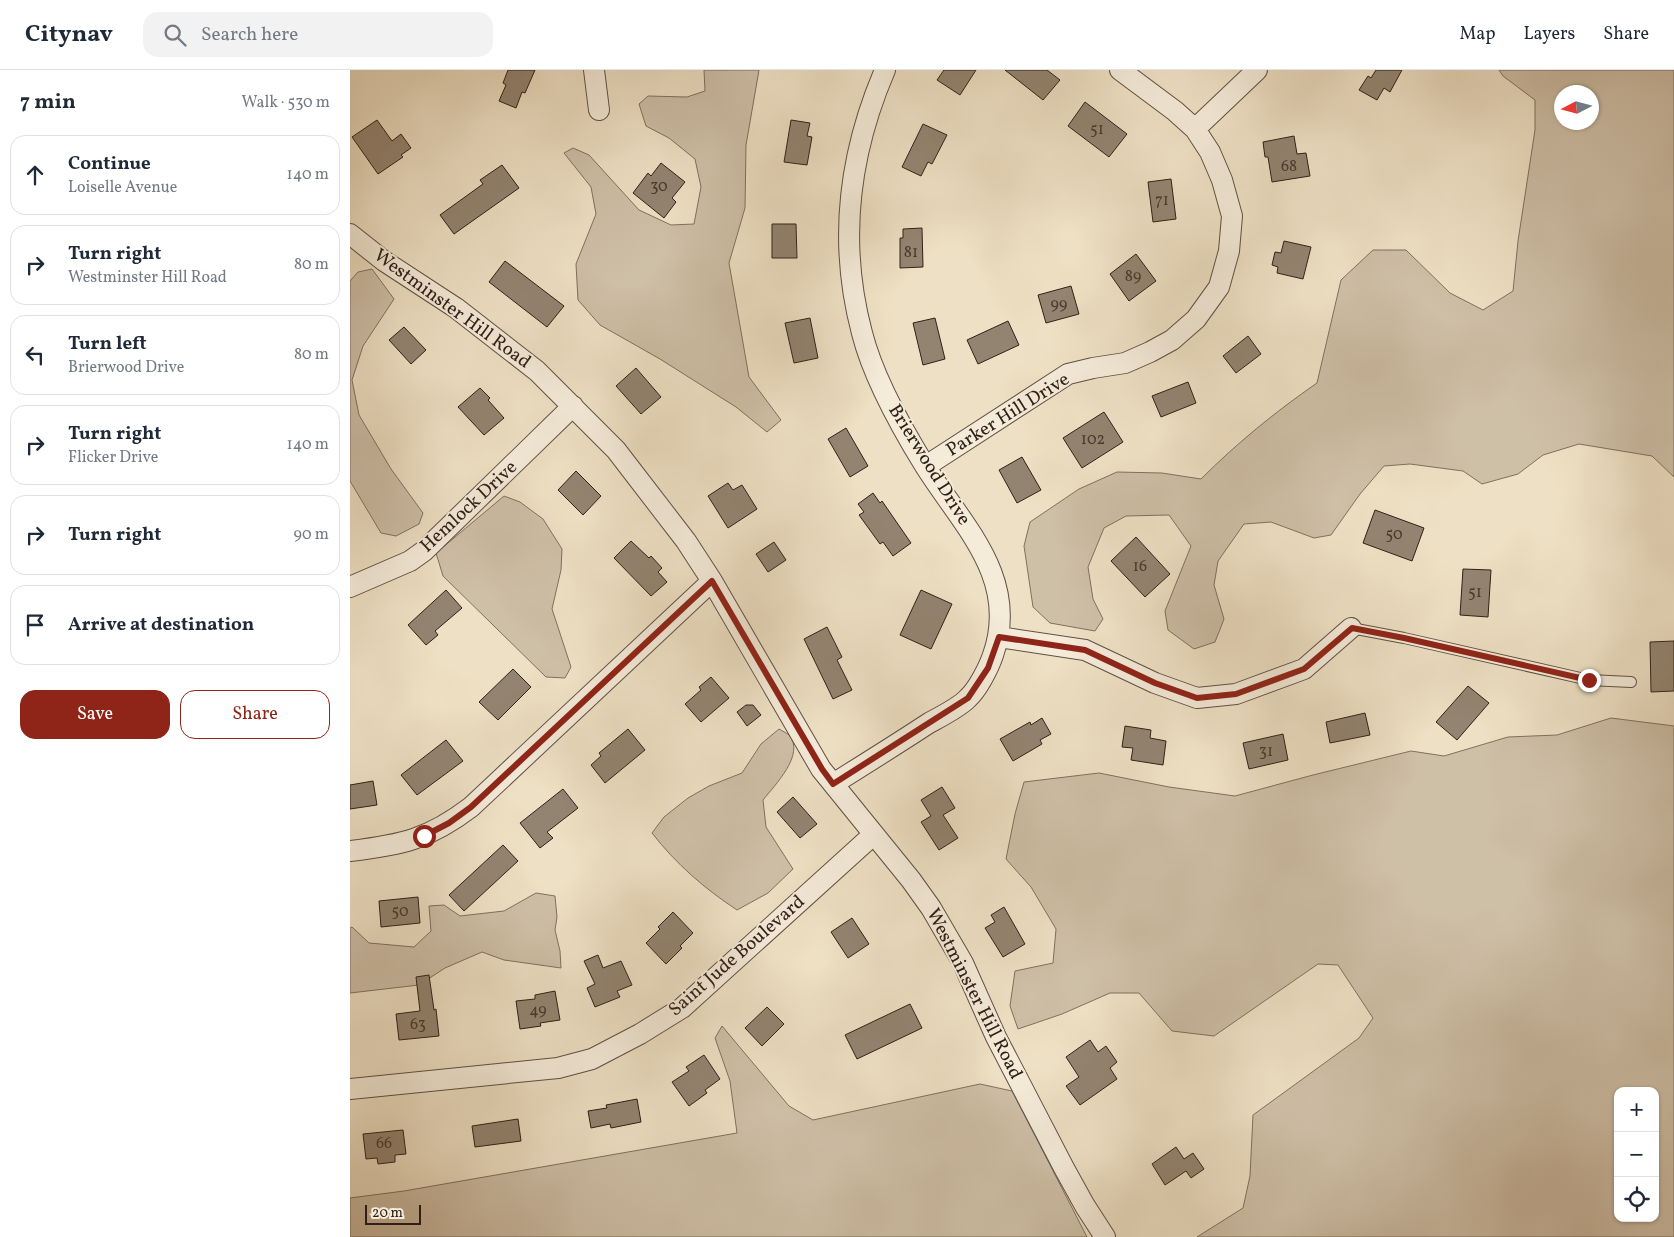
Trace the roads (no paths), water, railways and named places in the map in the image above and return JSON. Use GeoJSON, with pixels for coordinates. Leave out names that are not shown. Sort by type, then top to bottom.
{"type":"FeatureCollection","features":[{"type":"Feature","properties":{"kind":"street"},"geometry":{"type":"LineString","coordinates":[[594,70],[599,110]]}},
{"type":"Feature","properties":{"kind":"street","name":"Brierwood Drive"},"geometry":{"type":"LineString","coordinates":[[833,784],[968,698],[988,668],[999,637],[1000,603],[990,566],[962,517],[926,466],[880,384],[862,334],[849,262],[849,210],[854,165],[865,122],[885,70]]}},
{"type":"Feature","properties":{"kind":"street","name":"Parker Hill Drive"},"geometry":{"type":"LineString","coordinates":[[926,466],[1068,374],[1125,362],[1150,352],[1172,340],[1196,319],[1219,287],[1229,251],[1232,216],[1222,180],[1210,152],[1194,129],[1174,111],[1120,70]]}},
{"type":"Feature","properties":{"kind":"street"},"geometry":{"type":"LineString","coordinates":[[1194,129],[1257,70]]}},
{"type":"Feature","properties":{"kind":"street","name":"Westminster Hill Road"},"geometry":{"type":"LineString","coordinates":[[350,234],[384,261],[456,308],[536,371],[616,450],[635,473],[686,541],[712,581],[822,769],[911,880],[931,908],[963,963],[996,1038],[1064,1168],[1105,1237]]}},
{"type":"Feature","properties":{"kind":"street","name":"Hemlock Drive"},"geometry":{"type":"LineString","coordinates":[[350,587],[410,561],[424,551],[573,406]]}},
{"type":"Feature","properties":{"kind":"street"},"geometry":{"type":"LineString","coordinates":[[350,851],[387,847],[405,842],[449,823],[471,807],[712,581]]}},
{"type":"Feature","properties":{"kind":"street"},"geometry":{"type":"LineString","coordinates":[[999,637],[1085,650],[1155,683],[1197,698],[1236,694],[1304,669],[1352,628]]}},
{"type":"Feature","properties":{"kind":"street","name":"Saint Jude Boulevard"},"geometry":{"type":"LineString","coordinates":[[350,1089],[558,1068],[592,1059],[640,1034],[682,1008],[873,835]]}},
{"type":"Feature","properties":{"kind":"lane"},"geometry":{"type":"LineString","coordinates":[[1352,628],[1589,680],[1631,682]]}}]}
